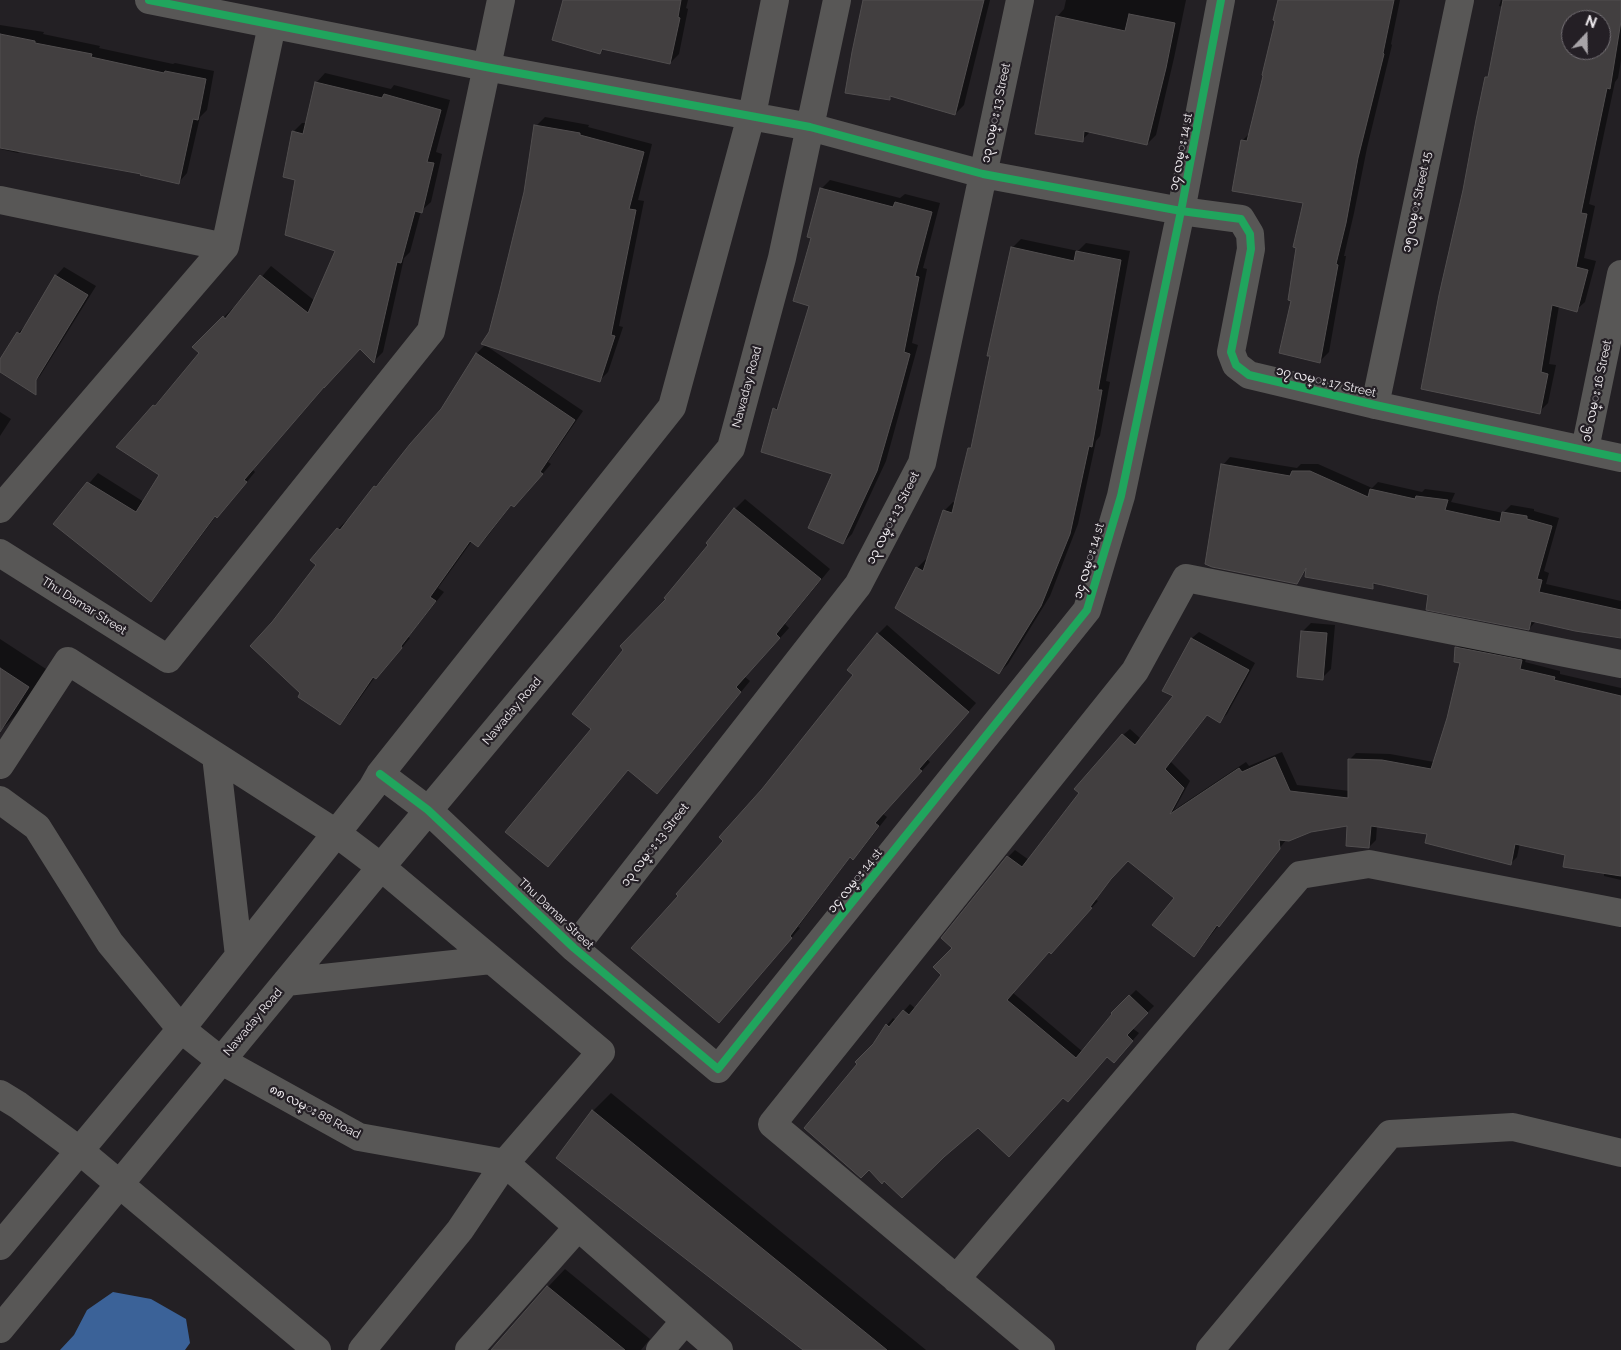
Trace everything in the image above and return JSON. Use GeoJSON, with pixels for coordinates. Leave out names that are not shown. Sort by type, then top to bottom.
{"type":"FeatureCollection","features":[{"type":"Feature","properties":{"kind":"street"},"geometry":{"type":"LineString","coordinates":[[149,0],[486,67],[810,128],[983,174],[1181,211]]}},
{"type":"Feature","properties":{"kind":"street"},"geometry":{"type":"LineString","coordinates":[[486,67],[501,0]]}},
{"type":"Feature","properties":{"kind":"street"},"geometry":{"type":"LineString","coordinates":[[0,1246],[181,1029],[372,788],[380,774],[672,407],[751,116],[775,0]]}},
{"type":"Feature","properties":{"kind":"street","name":"Nawaday Road"},"geometry":{"type":"LineString","coordinates":[[0,1329],[220,1060],[731,448],[782,258],[837,0]]}},
{"type":"Feature","properties":{"kind":"street","name":"၁၃ လမ္း 13 Street"},"geometry":{"type":"LineString","coordinates":[[574,948],[846,601],[863,576],[922,463],[1020,0]]}},
{"type":"Feature","properties":{"kind":"street","name":"၁၄ လမ္း 14 st"},"geometry":{"type":"LineString","coordinates":[[718,1069],[1086,610],[1120,496],[1181,211],[1221,0]]}},
{"type":"Feature","properties":{"kind":"street","name":"၁၅ လမ္း Street 15"},"geometry":{"type":"LineString","coordinates":[[1375,404],[1460,0]]}},
{"type":"Feature","properties":{"kind":"street"},"geometry":{"type":"LineString","coordinates":[[0,509],[225,247],[272,25]]}},
{"type":"Feature","properties":{"kind":"street","name":"Thu Damar Street"},"geometry":{"type":"LineString","coordinates":[[0,553],[168,659],[431,331],[486,67]]}},
{"type":"Feature","properties":{"kind":"street"},"geometry":{"type":"LineString","coordinates":[[0,200],[225,247]]}},
{"type":"Feature","properties":{"kind":"street","name":"၁၇ လမ္း 17 Street"},"geometry":{"type":"LineString","coordinates":[[1181,211],[1241,219],[1250,234],[1251,249],[1231,352],[1236,366],[1249,375],[1621,458]]}},
{"type":"Feature","properties":{"kind":"street","name":"၁၆ လမ္း 16 Street"},"geometry":{"type":"LineString","coordinates":[[1585,449],[1621,274]]}},
{"type":"Feature","properties":{"kind":"street"},"geometry":{"type":"LineString","coordinates":[[1041,1350],[772,1124],[1135,671],[1186,578],[1621,664]]}},
{"type":"Feature","properties":{"kind":"street"},"geometry":{"type":"LineString","coordinates":[[0,765],[68,662],[336,833],[381,867],[601,1052],[505,1162],[460,1230],[362,1350]]}},
{"type":"Feature","properties":{"kind":"street"},"geometry":{"type":"LineString","coordinates":[[216,756],[239,956]]}},
{"type":"Feature","properties":{"kind":"street","name":"Thu Damar Street"},"geometry":{"type":"LineString","coordinates":[[380,774],[428,810],[574,948],[718,1069]]}},
{"type":"Feature","properties":{"kind":"street","name":"၈၈ လမ္း 88 Road"},"geometry":{"type":"LineString","coordinates":[[0,800],[38,827],[110,943],[181,1029],[220,1060],[359,1137],[505,1162]]}},
{"type":"Feature","properties":{"kind":"street"},"geometry":{"type":"LineString","coordinates":[[956,1279],[1300,875],[1368,864],[1621,913]]}},
{"type":"Feature","properties":{"kind":"street"},"geometry":{"type":"LineString","coordinates":[[286,982],[491,960]]}},
{"type":"Feature","properties":{"kind":"street"},"geometry":{"type":"LineString","coordinates":[[0,1094],[18,1104],[80,1151],[317,1350]]}},
{"type":"Feature","properties":{"kind":"street"},"geometry":{"type":"LineString","coordinates":[[1210,1350],[1390,1134],[1513,1127],[1621,1153]]}},
{"type":"Feature","properties":{"kind":"street"},"geometry":{"type":"LineString","coordinates":[[505,1162],[684,1322],[719,1350]]}},
{"type":"Feature","properties":{"kind":"street"},"geometry":{"type":"LineString","coordinates":[[469,1350],[578,1227]]}},
{"type":"Feature","properties":{"kind":"street"},"geometry":{"type":"LineString","coordinates":[[660,1350],[684,1322]]}},
{"type":"Feature","properties":{"kind":"water"},"geometry":{"type":"Polygon","coordinates":[[[113,1292],[151,1299],[186,1319],[190,1343],[185,1350],[60,1350],[74,1335],[87,1310],[113,1292]]]}},
{"type":"Feature","properties":{"kind":"building"},"geometry":{"type":"Polygon","coordinates":[[[563,0],[681,0],[678,17],[680,18],[670,64],[602,49],[600,54],[552,40],[563,0]]]}},
{"type":"Feature","properties":{"kind":"building"},"geometry":{"type":"Polygon","coordinates":[[[863,0],[984,0],[955,115],[890,96],[890,100],[845,93],[863,0]]]}},
{"type":"Feature","properties":{"kind":"building"},"geometry":{"type":"Polygon","coordinates":[[[1278,0],[1394,0],[1384,54],[1358,158],[1336,264],[1338,265],[1320,363],[1279,353],[1291,301],[1288,300],[1296,248],[1293,247],[1303,203],[1232,191],[1241,140],[1247,141],[1263,76],[1278,0]]]}},
{"type":"Feature","properties":{"kind":"building"},"geometry":{"type":"Polygon","coordinates":[[[1503,0],[1621,0],[1621,21],[1610,89],[1607,88],[1581,213],[1587,214],[1576,267],[1588,270],[1577,312],[1552,305],[1541,372],[1548,374],[1540,414],[1421,389],[1485,77],[1488,77],[1503,0]]]}},
{"type":"Feature","properties":{"kind":"building"},"geometry":{"type":"Polygon","coordinates":[[[1129,14],[1175,23],[1147,145],[1084,131],[1083,142],[1035,134],[1056,16],[1125,31],[1129,14]]]}},
{"type":"Feature","properties":{"kind":"building"},"geometry":{"type":"Polygon","coordinates":[[[0,34],[92,54],[91,57],[164,73],[165,71],[206,79],[198,120],[193,119],[179,184],[141,174],[0,148],[0,34]]]}},
{"type":"Feature","properties":{"kind":"building"},"geometry":{"type":"Polygon","coordinates":[[[315,82],[382,98],[384,94],[441,110],[427,162],[434,163],[422,213],[415,211],[401,263],[397,262],[374,363],[360,349],[324,387],[244,480],[247,482],[217,518],[215,516],[151,602],[53,524],[87,482],[136,512],[159,475],[116,447],[153,405],[155,406],[199,353],[192,347],[223,316],[225,319],[260,275],[308,313],[335,251],[285,235],[295,180],[283,177],[292,131],[303,134],[315,82]]]}},
{"type":"Feature","properties":{"kind":"building"},"geometry":{"type":"Polygon","coordinates":[[[534,125],[580,133],[580,135],[644,152],[629,209],[636,210],[611,335],[615,336],[600,382],[481,344],[489,332],[524,192],[534,125]]]}},
{"type":"Feature","properties":{"kind":"building"},"geometry":{"type":"Polygon","coordinates":[[[820,188],[893,207],[895,202],[932,212],[915,276],[919,277],[904,352],[910,354],[877,471],[843,544],[808,528],[832,474],[761,452],[773,408],[777,410],[809,306],[793,301],[811,238],[807,237],[820,188]]]}},
{"type":"Feature","properties":{"kind":"building"},"geometry":{"type":"Polygon","coordinates":[[[1011,247],[1074,261],[1076,251],[1121,260],[1098,390],[1102,390],[1092,447],[1089,446],[1070,534],[1041,606],[999,674],[895,608],[916,567],[923,571],[943,510],[952,513],[968,448],[971,448],[990,356],[987,356],[1011,247]]]}},
{"type":"Feature","properties":{"kind":"building"},"geometry":{"type":"Polygon","coordinates":[[[55,275],[88,295],[36,380],[36,395],[0,372],[0,359],[17,332],[20,334],[55,275]]]}},
{"type":"Feature","properties":{"kind":"building"},"geometry":{"type":"Polygon","coordinates":[[[476,353],[575,420],[540,472],[543,474],[514,507],[511,505],[478,547],[470,541],[430,597],[436,601],[401,646],[402,648],[376,679],[373,677],[340,725],[298,697],[300,693],[250,646],[272,622],[316,565],[310,560],[337,528],[340,530],[374,486],[376,487],[441,409],[476,353]]]}},
{"type":"Feature","properties":{"kind":"building"},"geometry":{"type":"Polygon","coordinates":[[[1221,464],[1290,476],[1292,471],[1310,471],[1368,497],[1370,489],[1415,499],[1416,496],[1448,500],[1445,510],[1500,522],[1502,512],[1527,516],[1527,519],[1552,526],[1537,579],[1542,580],[1539,592],[1621,610],[1621,638],[1575,631],[1531,621],[1529,630],[1426,610],[1428,595],[1373,583],[1373,589],[1305,577],[1306,568],[1297,584],[1205,564],[1221,464]]]}},
{"type":"Feature","properties":{"kind":"building"},"geometry":{"type":"Polygon","coordinates":[[[734,508],[821,579],[776,634],[780,638],[736,687],[741,692],[657,794],[628,770],[548,867],[505,832],[591,729],[572,714],[623,650],[620,646],[666,599],[664,598],[708,545],[706,543],[734,508]]]}},
{"type":"Feature","properties":{"kind":"building"},"geometry":{"type":"Polygon","coordinates":[[[1301,631],[1327,633],[1323,680],[1297,677],[1301,631]]]}},
{"type":"Feature","properties":{"kind":"building"},"geometry":{"type":"Polygon","coordinates":[[[877,633],[969,712],[919,769],[922,771],[875,823],[879,826],[853,860],[850,857],[790,936],[792,938],[719,1023],[631,948],[678,896],[676,894],[723,841],[719,837],[762,789],[853,675],[847,670],[877,633]]]}},
{"type":"Feature","properties":{"kind":"building"},"geometry":{"type":"Polygon","coordinates":[[[1191,638],[1249,670],[1220,723],[1207,715],[1165,769],[1184,788],[1170,814],[1239,768],[1242,772],[1275,757],[1290,791],[1348,798],[1348,759],[1382,760],[1431,769],[1447,718],[1460,663],[1454,662],[1455,647],[1522,660],[1520,669],[1555,677],[1554,680],[1621,696],[1621,876],[1563,867],[1565,855],[1515,844],[1511,865],[1425,843],[1427,834],[1371,826],[1369,848],[1346,846],[1347,826],[1311,832],[1289,841],[1279,840],[1280,849],[1219,927],[1217,925],[1194,957],[1152,925],[1174,898],[1128,861],[1111,879],[1090,907],[1092,908],[1051,954],[1049,952],[1007,1000],[1076,1058],[1111,1013],[1129,995],[1148,1013],[1127,1035],[1133,1041],[1114,1063],[1107,1057],[1068,1102],[1063,1098],[1009,1157],[978,1128],[944,1157],[902,1198],[884,1181],[882,1184],[869,1170],[861,1178],[804,1128],[857,1064],[855,1062],[873,1044],[886,1024],[889,1027],[903,1010],[909,1015],[941,975],[933,967],[952,948],[941,938],[1007,856],[1022,867],[1079,793],[1074,789],[1122,734],[1135,745],[1173,696],[1162,691],[1191,638]]]}},
{"type":"Feature","properties":{"kind":"building"},"geometry":{"type":"Polygon","coordinates":[[[0,668],[29,687],[0,732],[0,668]]]}},
{"type":"Feature","properties":{"kind":"building"},"geometry":{"type":"Polygon","coordinates":[[[592,1110],[887,1350],[803,1350],[556,1158],[592,1110]]]}},
{"type":"Feature","properties":{"kind":"building"},"geometry":{"type":"Polygon","coordinates":[[[547,1286],[625,1350],[491,1350],[547,1286]]]}},
{"type":"Feature","properties":{"kind":"cycle path"},"geometry":{"type":"LineString","coordinates":[[149,0],[486,67],[810,127],[983,174],[1181,211],[1241,219],[1250,234],[1251,249],[1231,352],[1236,365],[1249,375],[1375,405],[1621,458]]}},
{"type":"Feature","properties":{"kind":"cycle path"},"geometry":{"type":"LineString","coordinates":[[380,774],[428,810],[574,948],[718,1069],[1087,610],[1121,496],[1181,211],[1221,0]]}}]}
